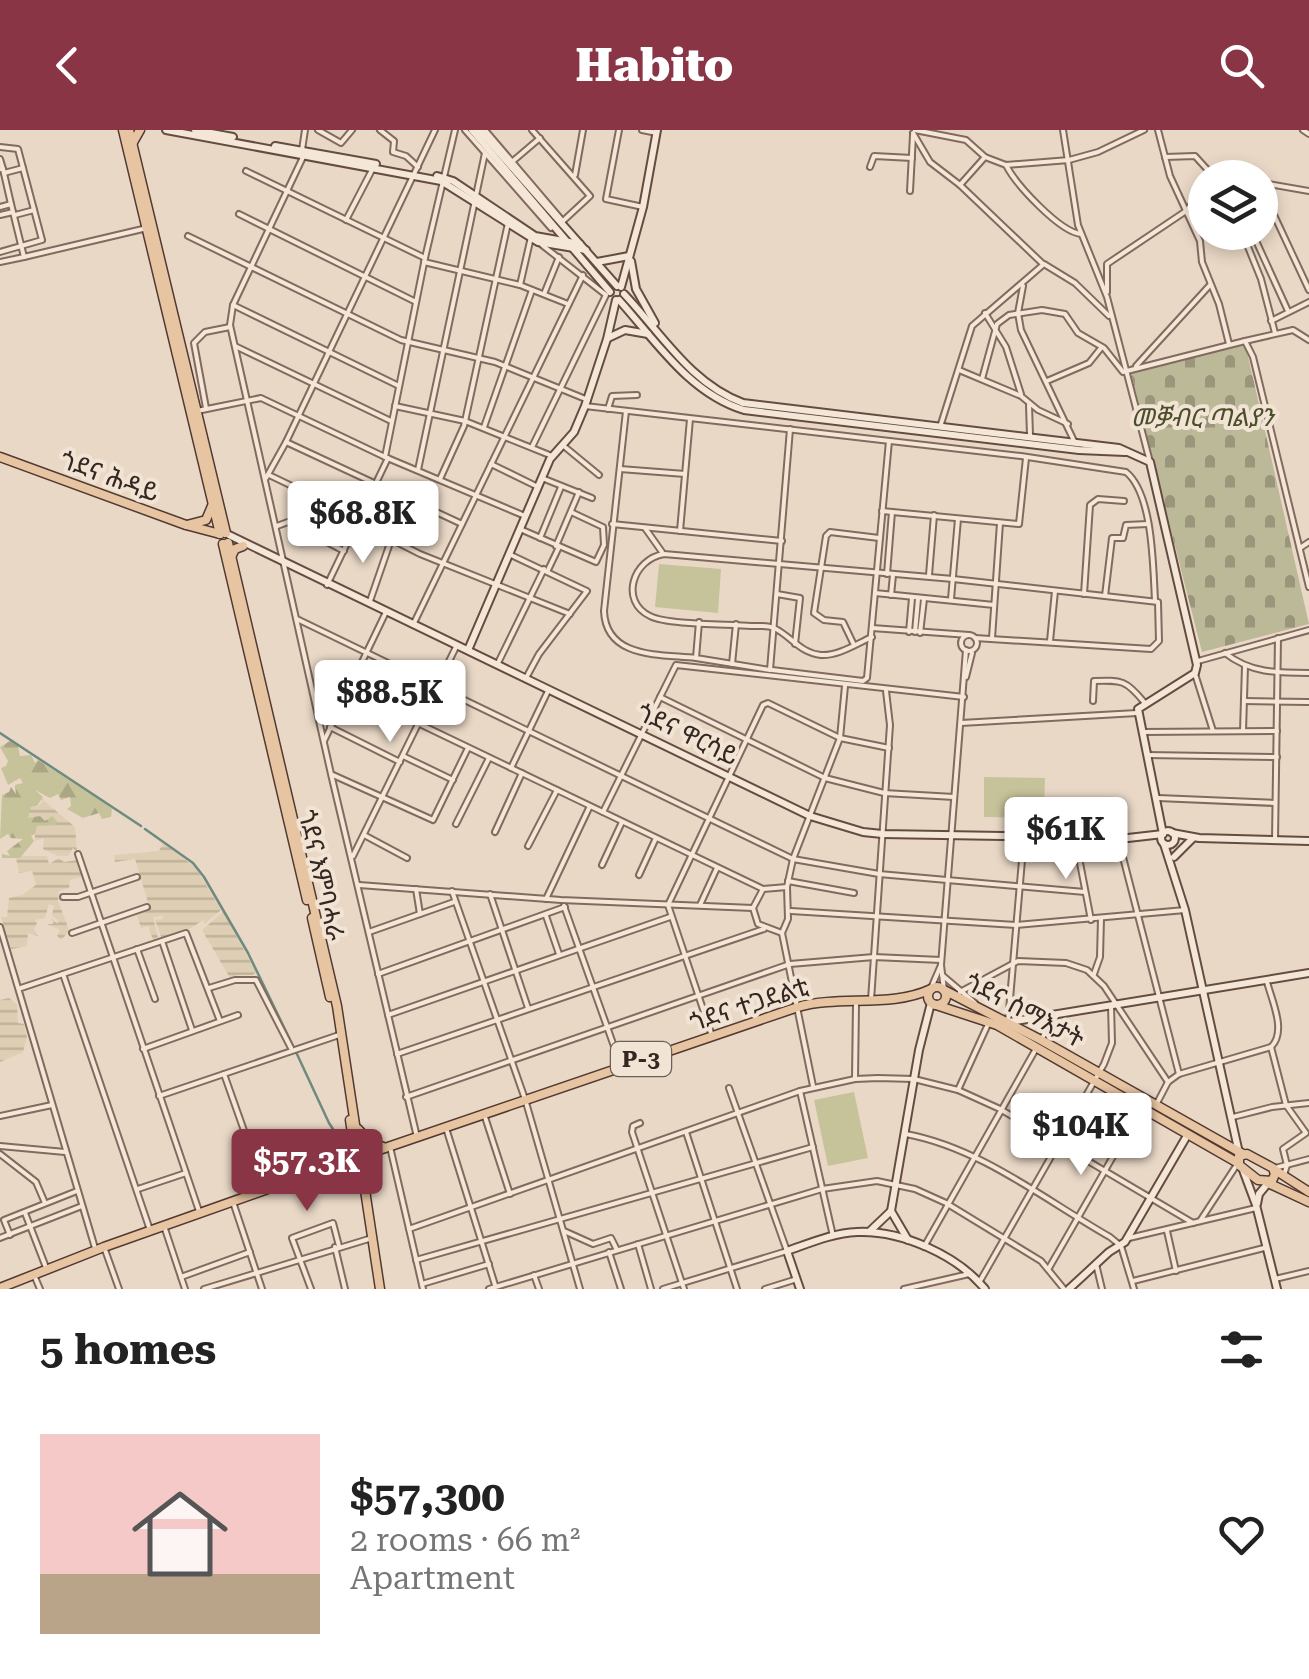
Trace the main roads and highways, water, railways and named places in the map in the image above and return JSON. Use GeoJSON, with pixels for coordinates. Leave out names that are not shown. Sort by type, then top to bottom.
{"type":"FeatureCollection","features":[{"type":"Feature","properties":{"kind":"main road"},"geometry":{"type":"LineString","coordinates":[[126,130],[149,228],[201,410],[224,538]]}},
{"type":"Feature","properties":{"kind":"main road"},"geometry":{"type":"LineString","coordinates":[[126,130],[212,501],[224,538]]}},
{"type":"Feature","properties":{"kind":"main road"},"geometry":{"type":"LineString","coordinates":[[132,144],[140,130]]}},
{"type":"Feature","properties":{"kind":"main road"},"geometry":{"type":"LineString","coordinates":[[166,130],[218,134]]}},
{"type":"Feature","properties":{"kind":"main road"},"geometry":{"type":"LineString","coordinates":[[195,130],[372,168],[416,172]]}},
{"type":"Feature","properties":{"kind":"main road"},"geometry":{"type":"LineString","coordinates":[[476,130],[564,224],[575,246]]}},
{"type":"Feature","properties":{"kind":"main road"},"geometry":{"type":"LineString","coordinates":[[476,130],[575,246],[706,385],[744,403],[905,426],[1120,448],[1150,462],[1197,661],[1195,673],[1144,702],[1137,713],[1175,869]]}},
{"type":"Feature","properties":{"kind":"main road"},"geometry":{"type":"LineString","coordinates":[[468,650],[552,456],[574,432],[587,403],[643,207],[657,132]]}},
{"type":"Feature","properties":{"kind":"main road"},"geometry":{"type":"LineString","coordinates":[[303,153],[442,179],[535,236],[575,246],[597,262],[618,293]]}},
{"type":"Feature","properties":{"kind":"main road"},"geometry":{"type":"LineString","coordinates":[[475,198],[534,240],[575,246]]}},
{"type":"Feature","properties":{"kind":"main road"},"geometry":{"type":"LineString","coordinates":[[548,240],[554,230]]}},
{"type":"Feature","properties":{"kind":"main road"},"geometry":{"type":"LineString","coordinates":[[597,262],[630,253]]}},
{"type":"Feature","properties":{"kind":"main road"},"geometry":{"type":"LineString","coordinates":[[630,253],[637,292],[657,336]]}},
{"type":"Feature","properties":{"kind":"main road"},"geometry":{"type":"LineString","coordinates":[[607,339],[630,329],[657,336]]}},
{"type":"Feature","properties":{"kind":"main road"},"geometry":{"type":"LineString","coordinates":[[905,426],[940,427],[1107,454],[1126,452]]}},
{"type":"Feature","properties":{"kind":"main road","name":"ጎደና ሕዳይ"},"geometry":{"type":"LineString","coordinates":[[0,457],[224,538]]}},
{"type":"Feature","properties":{"kind":"main road"},"geometry":{"type":"LineString","coordinates":[[186,525],[206,520],[212,513],[212,501]]}},
{"type":"Feature","properties":{"kind":"main road","name":"ጎደና ዋርሳይ"},"geometry":{"type":"LineString","coordinates":[[224,538],[498,664],[810,816],[863,832],[951,837],[1309,841]]}},
{"type":"Feature","properties":{"kind":"main road","name":"ጎደና እምባሓራ"},"geometry":{"type":"LineString","coordinates":[[224,538],[340,1035],[358,1158]]}},
{"type":"Feature","properties":{"kind":"main road","name":"ጎደና እምባሓራ"},"geometry":{"type":"LineString","coordinates":[[224,538],[340,1035],[352,1139],[358,1158]]}},
{"type":"Feature","properties":{"kind":"main road"},"geometry":{"type":"LineString","coordinates":[[231,558],[235,549],[246,546]]}},
{"type":"Feature","properties":{"kind":"main road"},"geometry":{"type":"LineString","coordinates":[[1168,838],[1241,1156],[1277,1289]]}},
{"type":"Feature","properties":{"kind":"main road"},"geometry":{"type":"LineString","coordinates":[[1174,858],[1195,839]]}},
{"type":"Feature","properties":{"kind":"main road"},"geometry":{"type":"LineString","coordinates":[[993,1023],[1309,973]]}},
{"type":"Feature","properties":{"kind":"main road"},"geometry":{"type":"LineString","coordinates":[[931,989],[944,990],[944,1002],[933,1004],[928,998],[931,989]]}},
{"type":"Feature","properties":{"kind":"main road","name":"ጎደና ተጋደልቲ"},"geometry":{"type":"LineString","coordinates":[[387,1147],[822,1000],[871,1000],[931,989]]}},
{"type":"Feature","properties":{"kind":"main road","name":"ጎደና ሰማእታት"},"geometry":{"type":"LineString","coordinates":[[944,990],[1008,1022],[1190,1129],[1272,1168],[1309,1192]]}},
{"type":"Feature","properties":{"kind":"main road","name":"ጎደና ተጋደልቲ"},"geometry":{"type":"LineString","coordinates":[[900,996],[933,1004]]}},
{"type":"Feature","properties":{"kind":"main road"},"geometry":{"type":"LineString","coordinates":[[869,1232],[891,1211],[914,1080],[933,1004]]}},
{"type":"Feature","properties":{"kind":"main road","name":"ጎደና ሰማእታት"},"geometry":{"type":"LineString","coordinates":[[933,1004],[1039,1043]]}},
{"type":"Feature","properties":{"kind":"main road","name":"ጎደና ሰማእታት"},"geometry":{"type":"LineString","coordinates":[[1144,1102],[1156,1105],[1190,1129]]}},
{"type":"Feature","properties":{"kind":"main road"},"geometry":{"type":"LineString","coordinates":[[356,1126],[370,1142],[387,1147]]}},
{"type":"Feature","properties":{"kind":"main road"},"geometry":{"type":"LineString","coordinates":[[1067,1289],[1129,1238],[1190,1129]]}},
{"type":"Feature","properties":{"kind":"main road"},"geometry":{"type":"LineString","coordinates":[[336,1165],[352,1139]]}},
{"type":"Feature","properties":{"kind":"main road"},"geometry":{"type":"LineString","coordinates":[[361,1178],[372,1160],[387,1147]]}},
{"type":"Feature","properties":{"kind":"main road","name":"P-3"},"geometry":{"type":"LineString","coordinates":[[0,1288],[387,1147]]}},
{"type":"Feature","properties":{"kind":"main road","name":"ጎደና ሰማእታት"},"geometry":{"type":"LineString","coordinates":[[1241,1156],[1252,1176],[1309,1202]]}},
{"type":"Feature","properties":{"kind":"main road"},"geometry":{"type":"LineString","coordinates":[[358,1158],[378,1289]]}},
{"type":"Feature","properties":{"kind":"main road"},"geometry":{"type":"LineString","coordinates":[[336,1165],[352,1167],[361,1178]]}},
{"type":"Feature","properties":{"kind":"main road"},"geometry":{"type":"LineString","coordinates":[[1257,1207],[1259,1194],[1275,1176],[1272,1168]]}},
{"type":"Feature","properties":{"kind":"main road"},"geometry":{"type":"LineString","coordinates":[[891,1211],[908,1240]]}},
{"type":"Feature","properties":{"kind":"main road"},"geometry":{"type":"LineString","coordinates":[[800,1289],[788,1251],[832,1236],[869,1232],[924,1247],[982,1286]]}},
{"type":"Feature","properties":{"kind":"waterway"},"geometry":{"type":"LineString","coordinates":[[0,733],[141,826]]}},
{"type":"Feature","properties":{"kind":"waterway"},"geometry":{"type":"LineString","coordinates":[[145,829],[193,863],[204,877],[248,953],[293,1046]]}},
{"type":"Feature","properties":{"kind":"waterway"},"geometry":{"type":"LineString","coordinates":[[296,1052],[344,1146]]}},
{"type":"Feature","properties":{"kind":"park label","name":"መቓብር ጣልያን"},"geometry":{"type":"Point","coordinates":[1202,417]}}]}
